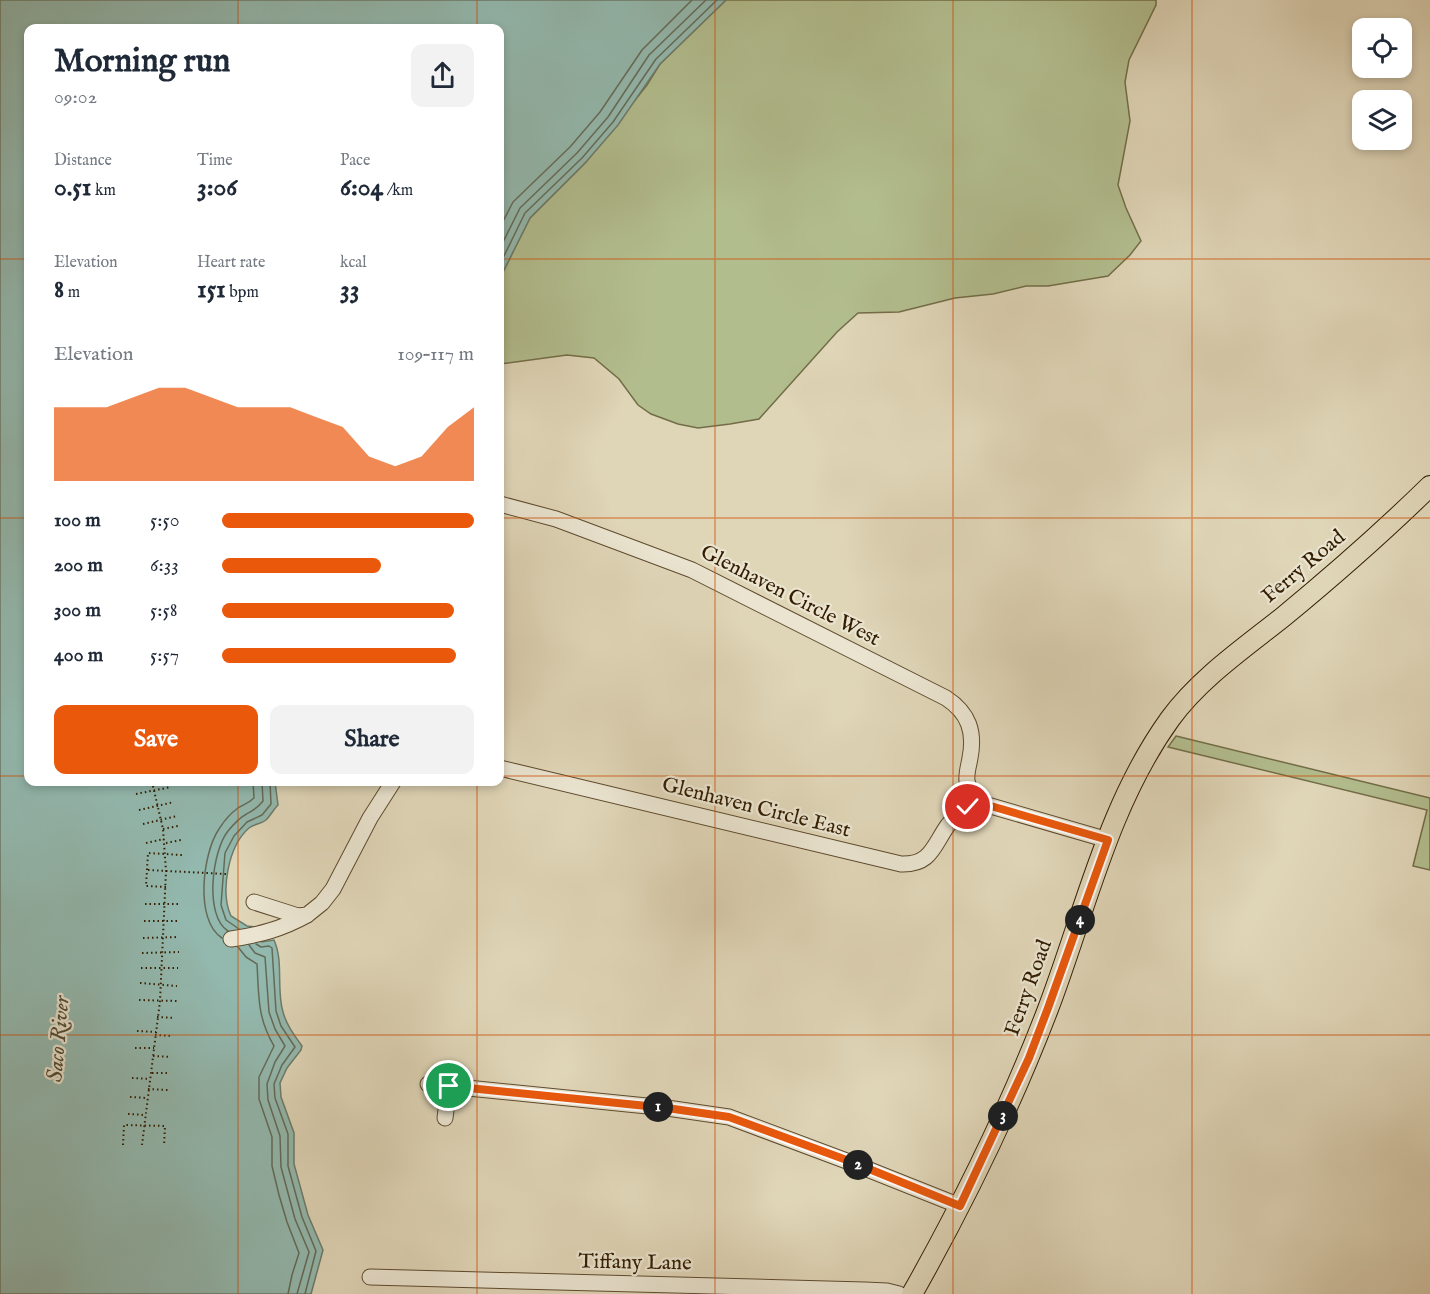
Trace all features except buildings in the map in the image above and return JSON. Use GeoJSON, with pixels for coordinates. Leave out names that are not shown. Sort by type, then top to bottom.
{"type":"FeatureCollection","features":[{"type":"Feature","properties":{"kind":"main road","name":"Ferry Road"},"geometry":{"type":"LineString","coordinates":[[912,1294],[960,1206],[1029,1058],[1127,792],[1171,717],[1207,679],[1337,572],[1430,486]]}},
{"type":"Feature","properties":{"kind":"street","name":"Glenhaven Circle West"},"geometry":{"type":"LineString","coordinates":[[504,505],[545,515],[674,562],[946,698],[962,711],[970,725],[973,745],[967,774],[968,783],[977,802]]}},
{"type":"Feature","properties":{"kind":"street","name":"Glenhaven Circle East"},"geometry":{"type":"LineString","coordinates":[[504,769],[901,864],[914,863],[927,857],[957,815],[977,802]]}},
{"type":"Feature","properties":{"kind":"street"},"geometry":{"type":"LineString","coordinates":[[231,939],[259,935],[278,929],[307,915],[322,903],[333,889],[370,818],[390,786]]}},
{"type":"Feature","properties":{"kind":"street"},"geometry":{"type":"LineString","coordinates":[[977,802],[1108,840]]}},
{"type":"Feature","properties":{"kind":"street"},"geometry":{"type":"LineString","coordinates":[[254,902],[298,916],[307,915]]}},
{"type":"Feature","properties":{"kind":"street"},"geometry":{"type":"LineString","coordinates":[[428,1084],[675,1109],[729,1117],[852,1162],[960,1206]]}},
{"type":"Feature","properties":{"kind":"street"},"geometry":{"type":"LineString","coordinates":[[444,1118],[449,1086]]}},
{"type":"Feature","properties":{"kind":"street","name":"Tiffany Lane"},"geometry":{"type":"LineString","coordinates":[[370,1277],[865,1290],[898,1294]]}},
{"type":"Feature","properties":{"kind":"path"},"geometry":{"type":"LineString","coordinates":[[142,1145],[158,1017],[166,887],[163,829],[153,786]]}},
{"type":"Feature","properties":{"kind":"path"},"geometry":{"type":"LineString","coordinates":[[136,795],[171,787]]}},
{"type":"Feature","properties":{"kind":"path"},"geometry":{"type":"LineString","coordinates":[[139,810],[174,802]]}},
{"type":"Feature","properties":{"kind":"path"},"geometry":{"type":"LineString","coordinates":[[142,825],[177,816]]}},
{"type":"Feature","properties":{"kind":"path"},"geometry":{"type":"LineString","coordinates":[[163,829],[178,826]]}},
{"type":"Feature","properties":{"kind":"path"},"geometry":{"type":"LineString","coordinates":[[146,843],[181,840]]}},
{"type":"Feature","properties":{"kind":"path"},"geometry":{"type":"LineString","coordinates":[[166,887],[146,886],[148,853],[182,855]]}},
{"type":"Feature","properties":{"kind":"path"},"geometry":{"type":"LineString","coordinates":[[147,870],[226,874]]}},
{"type":"Feature","properties":{"kind":"path"},"geometry":{"type":"LineString","coordinates":[[145,904],[181,904]]}},
{"type":"Feature","properties":{"kind":"path"},"geometry":{"type":"LineString","coordinates":[[144,921],[180,921]]}},
{"type":"Feature","properties":{"kind":"path"},"geometry":{"type":"LineString","coordinates":[[143,938],[179,937]]}},
{"type":"Feature","properties":{"kind":"path"},"geometry":{"type":"LineString","coordinates":[[142,953],[179,952]]}},
{"type":"Feature","properties":{"kind":"path"},"geometry":{"type":"LineString","coordinates":[[141,968],[178,968]]}},
{"type":"Feature","properties":{"kind":"path"},"geometry":{"type":"LineString","coordinates":[[140,983],[177,986]]}},
{"type":"Feature","properties":{"kind":"path"},"geometry":{"type":"LineString","coordinates":[[139,1000],[177,1001]]}},
{"type":"Feature","properties":{"kind":"path"},"geometry":{"type":"LineString","coordinates":[[158,1017],[175,1018]]}},
{"type":"Feature","properties":{"kind":"path"},"geometry":{"type":"LineString","coordinates":[[136,1031],[173,1036]]}},
{"type":"Feature","properties":{"kind":"path"},"geometry":{"type":"LineString","coordinates":[[135,1048],[154,1048]]}},
{"type":"Feature","properties":{"kind":"path"},"geometry":{"type":"LineString","coordinates":[[153,1056],[171,1057]]}},
{"type":"Feature","properties":{"kind":"path"},"geometry":{"type":"LineString","coordinates":[[150,1073],[170,1073]]}},
{"type":"Feature","properties":{"kind":"path"},"geometry":{"type":"LineString","coordinates":[[132,1078],[150,1079]]}},
{"type":"Feature","properties":{"kind":"path"},"geometry":{"type":"LineString","coordinates":[[148,1089],[168,1090]]}},
{"type":"Feature","properties":{"kind":"path"},"geometry":{"type":"LineString","coordinates":[[130,1097],[147,1098]]}},
{"type":"Feature","properties":{"kind":"path"},"geometry":{"type":"LineString","coordinates":[[128,1114],[145,1115]]}},
{"type":"Feature","properties":{"kind":"path"},"geometry":{"type":"LineString","coordinates":[[123,1145],[124,1125],[144,1125],[165,1126],[164,1146]]}},
{"type":"Feature","properties":{"kind":"green space"},"geometry":{"type":"Polygon","coordinates":[[[726,0],[1156,0],[1156,5],[1129,60],[1125,82],[1130,121],[1118,185],[1141,241],[1108,276],[955,298],[899,312],[858,313],[837,332],[759,419],[698,428],[678,424],[651,414],[638,405],[619,379],[594,358],[567,355],[504,363],[504,270],[530,218],[586,162],[647,85],[660,64],[726,0]]]}},
{"type":"Feature","properties":{"kind":"green space"},"geometry":{"type":"Polygon","coordinates":[[[1176,736],[1430,798],[1430,870],[1413,866],[1427,810],[1168,747],[1176,736]]]}},
{"type":"Feature","properties":{"kind":"water","name":"Saco River"},"geometry":{"type":"Polygon","coordinates":[[[0,0],[726,0],[660,64],[618,125],[586,162],[530,218],[504,270],[504,24],[24,24],[24,786],[276,786],[278,805],[266,820],[249,828],[231,857],[226,895],[231,916],[247,926],[257,927],[262,942],[274,940],[277,948],[283,1012],[288,1025],[302,1046],[280,1083],[281,1097],[294,1133],[294,1164],[308,1215],[323,1250],[311,1294],[0,1294],[0,0]]]}},
{"type":"Feature","properties":{"kind":"route"},"geometry":{"type":"LineString","coordinates":[[449,1086],[667,1108],[729,1117],[852,1162],[960,1206],[1029,1058],[1108,840],[977,802],[968,807]]}}]}
